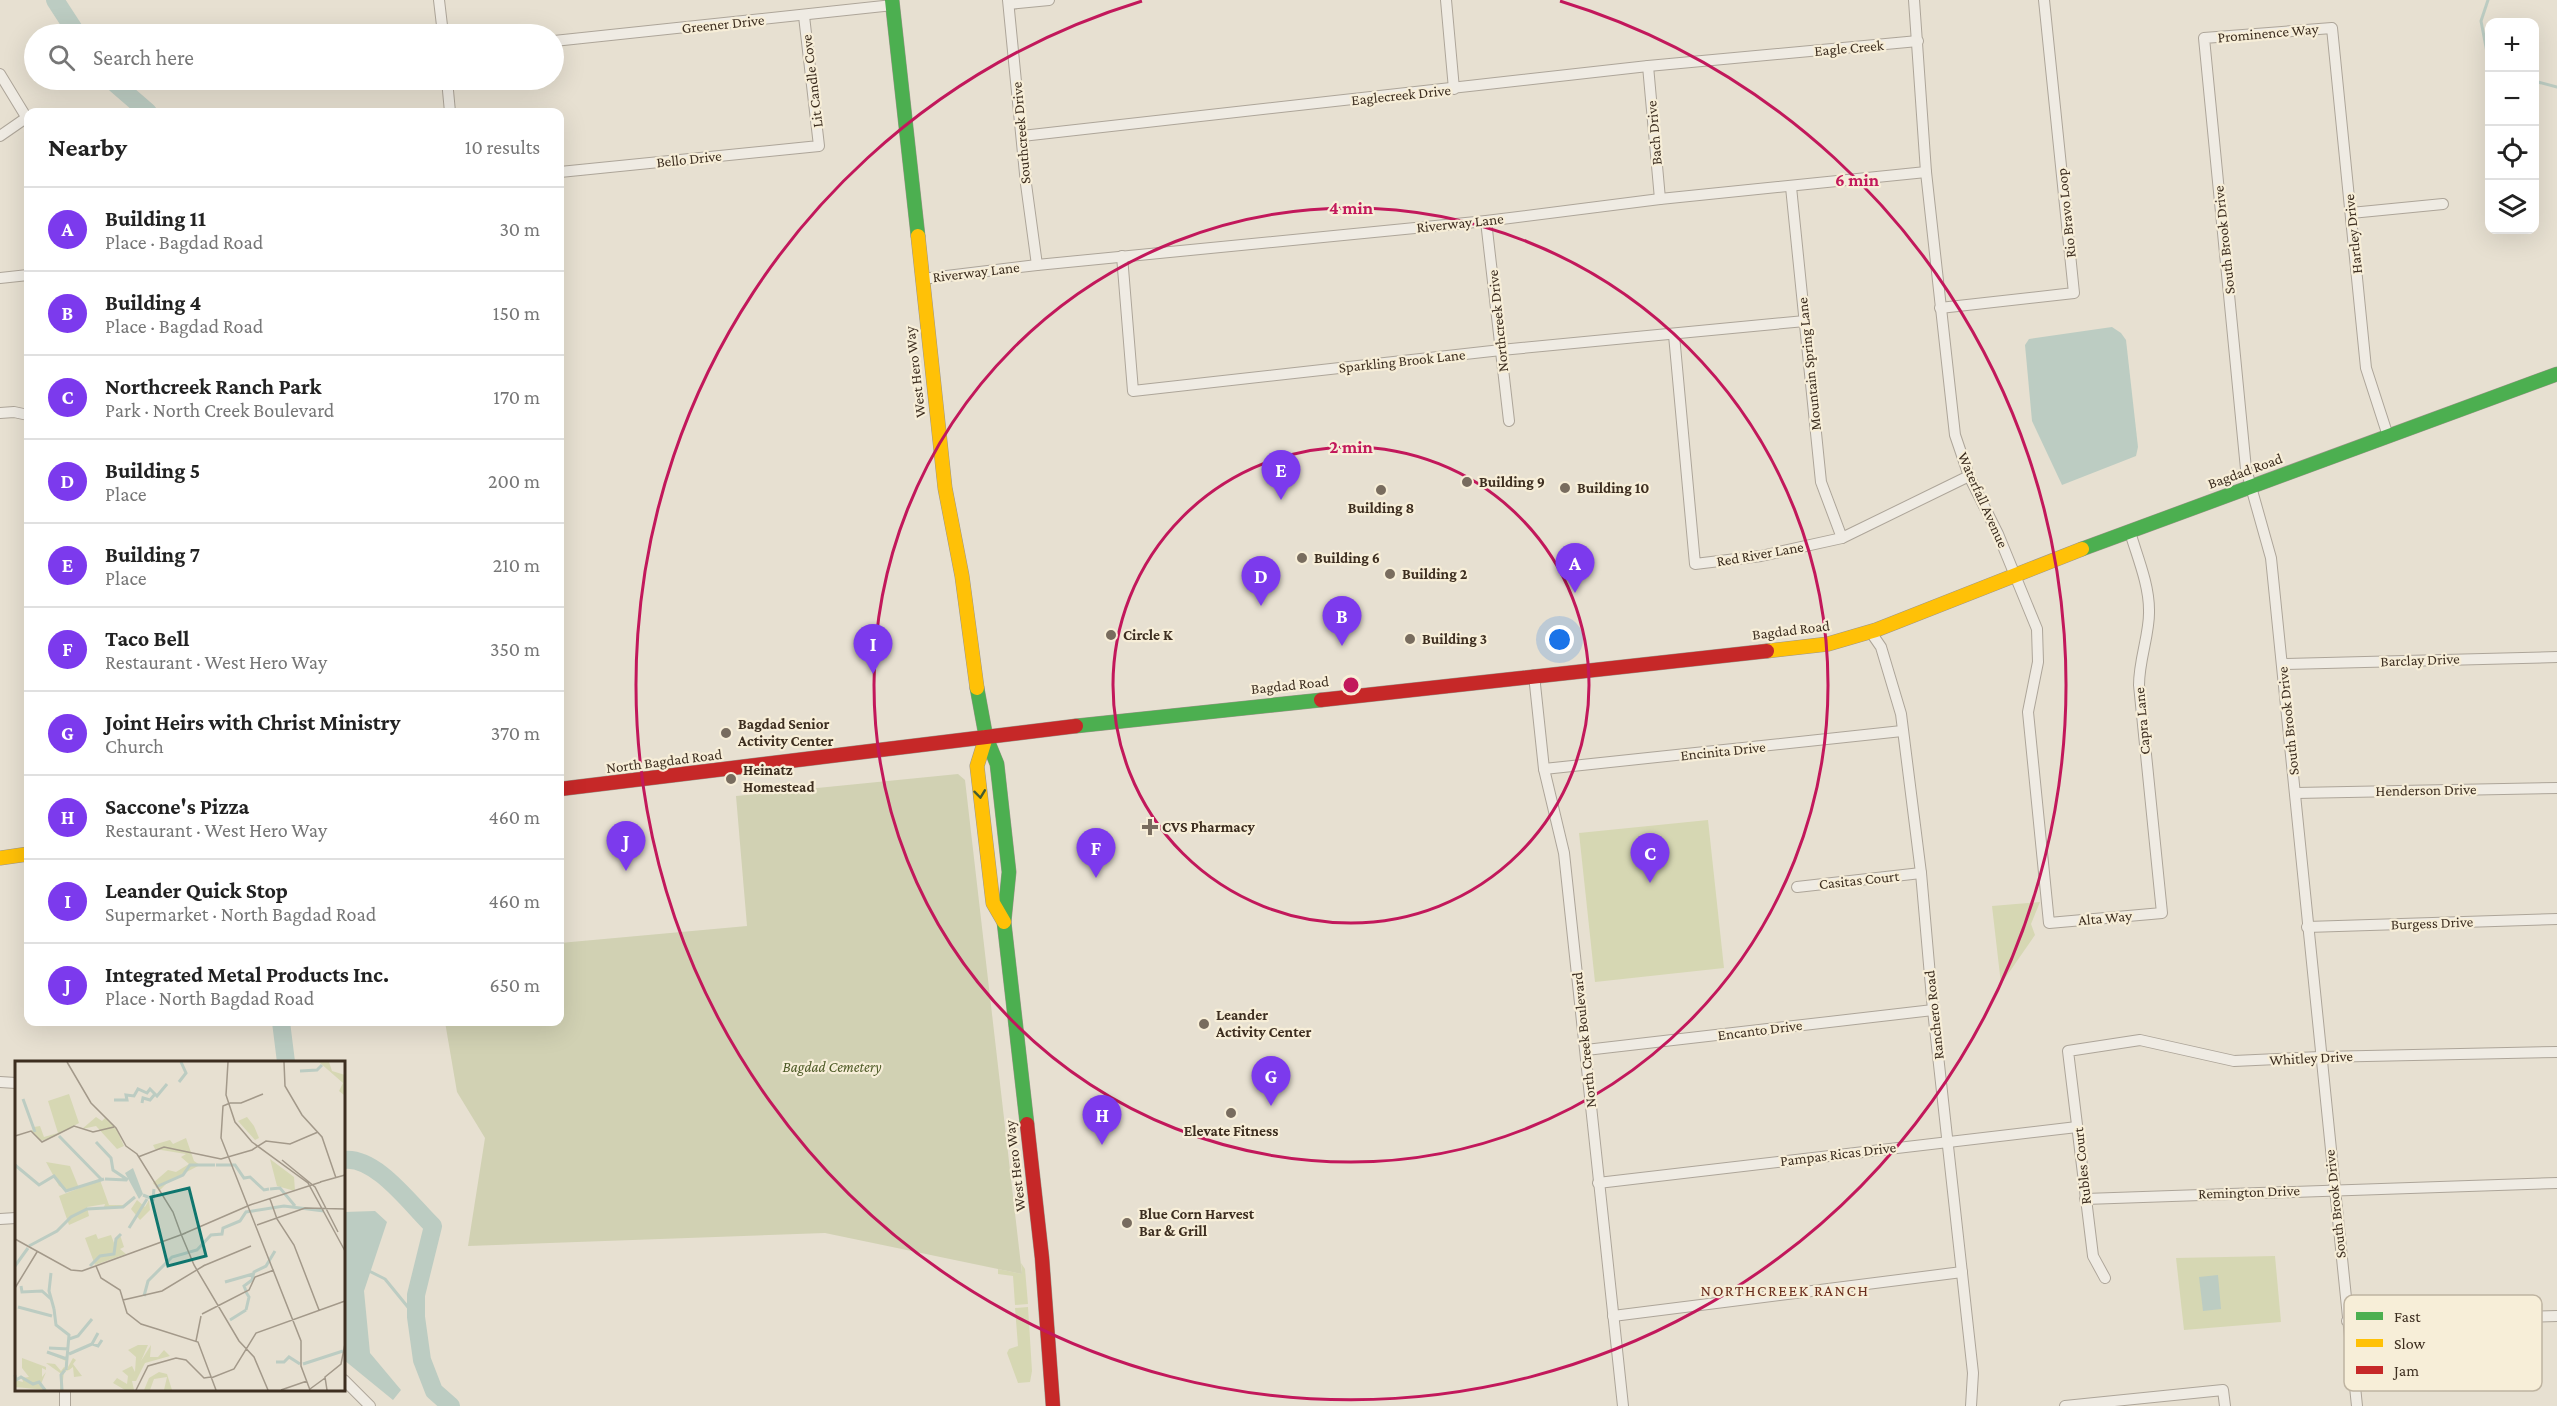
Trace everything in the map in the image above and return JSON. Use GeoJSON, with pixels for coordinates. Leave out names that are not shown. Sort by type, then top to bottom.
{"type":"FeatureCollection","features":[{"type":"Feature","properties":{"kind":"main road","name":"West Hero Way"},"geometry":{"type":"LineString","coordinates":[[892,3],[945,488],[962,576],[986,737],[997,764],[1009,872],[1004,922],[1042,1258],[1053,1406]]}},
{"type":"Feature","properties":{"kind":"main road","name":"Bagdad Road"},"geometry":{"type":"LineString","coordinates":[[986,737],[1827,644],[1956,602],[2015,574],[2557,374]]}},
{"type":"Feature","properties":{"kind":"main road","name":"West Hero Way"},"geometry":{"type":"LineString","coordinates":[[986,737],[977,766],[993,903],[1004,922]]}},
{"type":"Feature","properties":{"kind":"main road","name":"North Bagdad Road"},"geometry":{"type":"LineString","coordinates":[[564,789],[986,737]]}},
{"type":"Feature","properties":{"kind":"main road"},"geometry":{"type":"LineString","coordinates":[[0,858],[24,855]]}},
{"type":"Feature","properties":{"kind":"street"},"geometry":{"type":"LineString","coordinates":[[439,0],[442,24]]}},
{"type":"Feature","properties":{"kind":"street"},"geometry":{"type":"LineString","coordinates":[[1009,2],[1049,0]]}},
{"type":"Feature","properties":{"kind":"street"},"geometry":{"type":"LineString","coordinates":[[1446,0],[1454,89]]}},
{"type":"Feature","properties":{"kind":"street","name":"Waterfall Avenue"},"geometry":{"type":"LineString","coordinates":[[1914,0],[1926,171],[1955,435],[1969,476],[2034,618],[2038,642],[2038,662],[2028,712],[2049,923]]}},
{"type":"Feature","properties":{"kind":"street","name":"Rio Bravo Loop"},"geometry":{"type":"LineString","coordinates":[[1940,308],[2074,293],[2044,0]]}},
{"type":"Feature","properties":{"kind":"street","name":"Southcreek Drive"},"geometry":{"type":"LineString","coordinates":[[1009,2],[1037,265]]}},
{"type":"Feature","properties":{"kind":"street","name":"Greener Drive"},"geometry":{"type":"LineString","coordinates":[[564,40],[804,16],[892,3]]}},
{"type":"Feature","properties":{"kind":"street","name":"Lit Candle Cove"},"geometry":{"type":"LineString","coordinates":[[804,16],[819,146]]}},
{"type":"Feature","properties":{"kind":"street","name":"Prominence Way"},"geometry":{"type":"LineString","coordinates":[[2204,38],[2332,28]]}},
{"type":"Feature","properties":{"kind":"street","name":"Hartley Drive"},"geometry":{"type":"LineString","coordinates":[[2332,28],[2366,368],[2388,436]]}},
{"type":"Feature","properties":{"kind":"street","name":"South Brook Drive"},"geometry":{"type":"LineString","coordinates":[[2204,38],[2250,487],[2271,558],[2344,1295]]}},
{"type":"Feature","properties":{"kind":"street","name":"Eagle Creek"},"geometry":{"type":"LineString","coordinates":[[1780,54],[1918,41]]}},
{"type":"Feature","properties":{"kind":"street","name":"Eaglecreek Drive"},"geometry":{"type":"LineString","coordinates":[[1022,136],[1648,66],[1780,54]]}},
{"type":"Feature","properties":{"kind":"street","name":"Bach Drive"},"geometry":{"type":"LineString","coordinates":[[1648,66],[1660,199]]}},
{"type":"Feature","properties":{"kind":"street"},"geometry":{"type":"LineString","coordinates":[[0,74],[24,114]]}},
{"type":"Feature","properties":{"kind":"street"},"geometry":{"type":"LineString","coordinates":[[448,90],[450,108]]}},
{"type":"Feature","properties":{"kind":"street"},"geometry":{"type":"LineString","coordinates":[[0,136],[24,121]]}},
{"type":"Feature","properties":{"kind":"street","name":"Bello Drive"},"geometry":{"type":"LineString","coordinates":[[564,172],[819,146]]}},
{"type":"Feature","properties":{"kind":"street","name":"Riverway Lane"},"geometry":{"type":"LineString","coordinates":[[922,279],[1122,256],[1486,221],[1660,199],[1926,171]]}},
{"type":"Feature","properties":{"kind":"street","name":"Mountain Spring Lane"},"geometry":{"type":"LineString","coordinates":[[1791,187],[1821,482],[1842,538]]}},
{"type":"Feature","properties":{"kind":"street"},"geometry":{"type":"LineString","coordinates":[[2351,213],[2443,204]]}},
{"type":"Feature","properties":{"kind":"street","name":"Northcreek Drive"},"geometry":{"type":"LineString","coordinates":[[1486,221],[1509,421]]}},
{"type":"Feature","properties":{"kind":"street","name":"Sparkling Brook Lane"},"geometry":{"type":"LineString","coordinates":[[1122,256],[1133,391],[1501,350],[1805,321]]}},
{"type":"Feature","properties":{"kind":"street"},"geometry":{"type":"LineString","coordinates":[[0,278],[24,275]]}},
{"type":"Feature","properties":{"kind":"street","name":"Red River Lane"},"geometry":{"type":"LineString","coordinates":[[1674,334],[1695,564],[1761,556],[1842,538],[1969,476]]}},
{"type":"Feature","properties":{"kind":"street"},"geometry":{"type":"LineString","coordinates":[[0,413],[24,414]]}},
{"type":"Feature","properties":{"kind":"street","name":"Capra Lane"},"geometry":{"type":"LineString","coordinates":[[2130,531],[2146,588],[2149,609],[2139,666],[2139,684],[2162,913]]}},
{"type":"Feature","properties":{"kind":"street","name":"Ranchero Road"},"geometry":{"type":"LineString","coordinates":[[1870,631],[1881,648],[1901,714],[1921,873],[1933,1010],[1973,1373],[1971,1406]]}},
{"type":"Feature","properties":{"kind":"street","name":"Barclay Drive"},"geometry":{"type":"LineString","coordinates":[[2282,664],[2557,657]]}},
{"type":"Feature","properties":{"kind":"street","name":"North Creek Boulevard"},"geometry":{"type":"LineString","coordinates":[[1534,675],[1544,769],[1564,853],[1623,1406]]}},
{"type":"Feature","properties":{"kind":"street","name":"Encinita Drive"},"geometry":{"type":"LineString","coordinates":[[1544,769],[1902,731]]}},
{"type":"Feature","properties":{"kind":"street","name":"Henderson Drive"},"geometry":{"type":"LineString","coordinates":[[2296,793],[2557,788]]}},
{"type":"Feature","properties":{"kind":"street","name":"Casitas Court"},"geometry":{"type":"LineString","coordinates":[[1797,887],[1921,873]]}},
{"type":"Feature","properties":{"kind":"street","name":"Alta Way"},"geometry":{"type":"LineString","coordinates":[[2049,923],[2162,913]]}},
{"type":"Feature","properties":{"kind":"street","name":"Burgess Drive"},"geometry":{"type":"LineString","coordinates":[[2307,927],[2557,919]]}},
{"type":"Feature","properties":{"kind":"street","name":"Encanto Drive"},"geometry":{"type":"LineString","coordinates":[[1586,1050],[1933,1010]]}},
{"type":"Feature","properties":{"kind":"street","name":"Whitley Drive"},"geometry":{"type":"LineString","coordinates":[[2068,1051],[2140,1040],[2234,1061],[2557,1052]]}},
{"type":"Feature","properties":{"kind":"street","name":"Rubles Court"},"geometry":{"type":"LineString","coordinates":[[2068,1051],[2093,1256],[2105,1278]]}},
{"type":"Feature","properties":{"kind":"street"},"geometry":{"type":"LineString","coordinates":[[0,1082],[15,1083]]}},
{"type":"Feature","properties":{"kind":"street","name":"Pampas Ricas Drive"},"geometry":{"type":"LineString","coordinates":[[1598,1184],[2077,1127]]}},
{"type":"Feature","properties":{"kind":"street","name":"Remington Drive"},"geometry":{"type":"LineString","coordinates":[[2085,1199],[2557,1183]]}},
{"type":"Feature","properties":{"kind":"street"},"geometry":{"type":"LineString","coordinates":[[0,1219],[15,1218]]}},
{"type":"Feature","properties":{"kind":"street"},"geometry":{"type":"LineString","coordinates":[[1613,1316],[1962,1272]]}},
{"type":"Feature","properties":{"kind":"street"},"geometry":{"type":"LineString","coordinates":[[2542,1317],[2557,1317]]}},
{"type":"Feature","properties":{"kind":"street"},"geometry":{"type":"LineString","coordinates":[[345,1381],[370,1406]]}},
{"type":"Feature","properties":{"kind":"street"},"geometry":{"type":"LineString","coordinates":[[2065,1406],[2223,1390],[2225,1406]]}},
{"type":"Feature","properties":{"kind":"street","name":"South Brook Drive"},"geometry":{"type":"LineString","coordinates":[[2355,1391],[2357,1406]]}},
{"type":"Feature","properties":{"kind":"green space","name":"Bagdad Cemetery"},"geometry":{"type":"Polygon","coordinates":[[[958,774],[965,780],[1022,1274],[825,1233],[468,1246],[485,1138],[457,1092],[446,1026],[564,1026],[564,943],[747,926],[736,796],[958,774]]]}},
{"type":"Feature","properties":{"kind":"green space"},"geometry":{"type":"Polygon","coordinates":[[[1708,820],[1724,968],[1595,982],[1579,833],[1708,820]]]}},
{"type":"Feature","properties":{"kind":"green space"},"geometry":{"type":"Polygon","coordinates":[[[2040,902],[2031,924],[2035,935],[2001,984],[1992,906],[2040,902]]]}},
{"type":"Feature","properties":{"kind":"green space"},"geometry":{"type":"Polygon","coordinates":[[[2275,1256],[2281,1322],[2184,1330],[2176,1258],[2275,1256]]]}},
{"type":"Feature","properties":{"kind":"green space"},"geometry":{"type":"Polygon","coordinates":[[[1021,1263],[1025,1269],[1028,1304],[1015,1305],[1013,1276],[998,1274],[998,1269],[1022,1274],[1021,1263]]]}},
{"type":"Feature","properties":{"kind":"green space"},"geometry":{"type":"Polygon","coordinates":[[[1028,1307],[1032,1371],[1030,1382],[1018,1383],[1007,1353],[1009,1349],[1018,1346],[1015,1308],[1028,1307]]]}},
{"type":"Feature","properties":{"kind":"shaded area"},"geometry":{"type":"Polygon","coordinates":[[[2112,327],[2126,340],[2138,447],[2136,456],[2062,485],[2032,421],[2025,345],[2029,339],[2112,327]]]}},
{"type":"Feature","properties":{"kind":"shaded area"},"geometry":{"type":"Polygon","coordinates":[[[375,1211],[387,1222],[364,1291],[370,1353],[401,1390],[393,1400],[345,1361],[345,1212],[375,1211]]]}},
{"type":"Feature","properties":{"kind":"shaded area"},"geometry":{"type":"Polygon","coordinates":[[[2218,1275],[2221,1309],[2203,1311],[2199,1277],[2218,1275]]]}},
{"type":"Feature","properties":{"kind":"waterway"},"geometry":{"type":"LineString","coordinates":[[55,0],[71,24]]}},
{"type":"Feature","properties":{"kind":"waterway"},"geometry":{"type":"LineString","coordinates":[[2485,42],[2481,21],[2488,0]]}},
{"type":"Feature","properties":{"kind":"waterway"},"geometry":{"type":"LineString","coordinates":[[2539,82],[2557,87]]}},
{"type":"Feature","properties":{"kind":"waterway"},"geometry":{"type":"LineString","coordinates":[[123,90],[143,108]]}},
{"type":"Feature","properties":{"kind":"waterway"},"geometry":{"type":"LineString","coordinates":[[282,1026],[286,1061]]}},
{"type":"Feature","properties":{"kind":"waterway"},"geometry":{"type":"LineString","coordinates":[[345,1160],[356,1161],[380,1174],[404,1195],[433,1226],[416,1295],[416,1317],[422,1360],[434,1391],[451,1406]]}},
{"type":"Feature","properties":{"kind":"waterway"},"geometry":{"type":"LineString","coordinates":[[369,1271],[385,1279],[416,1317]]}},
{"type":"Feature","properties":{"kind":"traffic: fast"},"geometry":{"type":"LineString","coordinates":[[892,0],[918,236]]}},
{"type":"Feature","properties":{"kind":"traffic: fast"},"geometry":{"type":"LineString","coordinates":[[2082,549],[2557,374]]}},
{"type":"Feature","properties":{"kind":"traffic: fast"},"geometry":{"type":"LineString","coordinates":[[977,688],[986,737],[997,764],[1009,872],[1004,922],[1027,1124]]}},
{"type":"Feature","properties":{"kind":"traffic: fast"},"geometry":{"type":"LineString","coordinates":[[1076,726],[1321,700]]}},
{"type":"Feature","properties":{"kind":"traffic: slow"},"geometry":{"type":"LineString","coordinates":[[918,236],[945,488],[962,576],[977,688]]}},
{"type":"Feature","properties":{"kind":"traffic: slow"},"geometry":{"type":"LineString","coordinates":[[1767,651],[1828,644],[1876,630],[2082,549]]}},
{"type":"Feature","properties":{"kind":"traffic: slow"},"geometry":{"type":"LineString","coordinates":[[986,737],[977,766],[993,903],[1004,922]]}},
{"type":"Feature","properties":{"kind":"traffic: slow"},"geometry":{"type":"LineString","coordinates":[[0,858],[24,855]]}},
{"type":"Feature","properties":{"kind":"traffic: jam"},"geometry":{"type":"LineString","coordinates":[[1321,700],[1767,651]]}},
{"type":"Feature","properties":{"kind":"traffic: jam"},"geometry":{"type":"LineString","coordinates":[[564,789],[1076,726]]}},
{"type":"Feature","properties":{"kind":"traffic: jam"},"geometry":{"type":"LineString","coordinates":[[1027,1124],[1042,1258],[1053,1406]]}},
{"type":"Feature","properties":{"kind":"place","name":"Building 9"},"geometry":{"type":"Point","coordinates":[1467,482]}},
{"type":"Feature","properties":{"kind":"place","name":"Building 10"},"geometry":{"type":"Point","coordinates":[1565,488]}},
{"type":"Feature","properties":{"kind":"place","name":"Building 8"},"geometry":{"type":"Point","coordinates":[1381,490]}},
{"type":"Feature","properties":{"kind":"place","name":"Building 7"},"geometry":{"type":"Point","coordinates":[1281,500]}},
{"type":"Feature","properties":{"kind":"place","name":"Building 6"},"geometry":{"type":"Point","coordinates":[1302,558]}},
{"type":"Feature","properties":{"kind":"place","name":"Building 2"},"geometry":{"type":"Point","coordinates":[1390,574]}},
{"type":"Feature","properties":{"kind":"place","name":"Building 11"},"geometry":{"type":"Point","coordinates":[1575,593]}},
{"type":"Feature","properties":{"kind":"place","name":"Building 5"},"geometry":{"type":"Point","coordinates":[1261,606]}},
{"type":"Feature","properties":{"kind":"place","name":"Circle K"},"geometry":{"type":"Point","coordinates":[1111,635]}},
{"type":"Feature","properties":{"kind":"place","name":"Building 3"},"geometry":{"type":"Point","coordinates":[1410,639]}},
{"type":"Feature","properties":{"kind":"place","name":"Building 4"},"geometry":{"type":"Point","coordinates":[1342,646]}},
{"type":"Feature","properties":{"kind":"place","name":"Leander Quick Stop"},"geometry":{"type":"Point","coordinates":[873,674]}},
{"type":"Feature","properties":{"kind":"place","name":"Bagdad Senior Activity Center"},"geometry":{"type":"Point","coordinates":[726,733]}},
{"type":"Feature","properties":{"kind":"place","name":"Heinatz Homestead"},"geometry":{"type":"Point","coordinates":[731,779]}},
{"type":"Feature","properties":{"kind":"place","name":"CVS Pharmacy"},"geometry":{"type":"Point","coordinates":[1150,827]}},
{"type":"Feature","properties":{"kind":"place","name":"Integrated Metal Products Inc."},"geometry":{"type":"Point","coordinates":[626,871]}},
{"type":"Feature","properties":{"kind":"place","name":"Taco Bell"},"geometry":{"type":"Point","coordinates":[1096,878]}},
{"type":"Feature","properties":{"kind":"place","name":"Northcreek Ranch Park"},"geometry":{"type":"Point","coordinates":[1650,883]}},
{"type":"Feature","properties":{"kind":"place","name":"Leander Activity Center"},"geometry":{"type":"Point","coordinates":[1204,1024]}},
{"type":"Feature","properties":{"kind":"place","name":"Joint Heirs with Christ Ministry"},"geometry":{"type":"Point","coordinates":[1271,1106]}},
{"type":"Feature","properties":{"kind":"place","name":"Elevate Fitness"},"geometry":{"type":"Point","coordinates":[1231,1113]}},
{"type":"Feature","properties":{"kind":"place","name":"Saccone's Pizza"},"geometry":{"type":"Point","coordinates":[1102,1145]}},
{"type":"Feature","properties":{"kind":"place","name":"Blue Corn Harvest Bar & Grill"},"geometry":{"type":"Point","coordinates":[1127,1223]}},
{"type":"Feature","properties":{"kind":"district","name":"NORTHCREEK RANCH"},"geometry":{"type":"Point","coordinates":[1785,1290]}}]}
